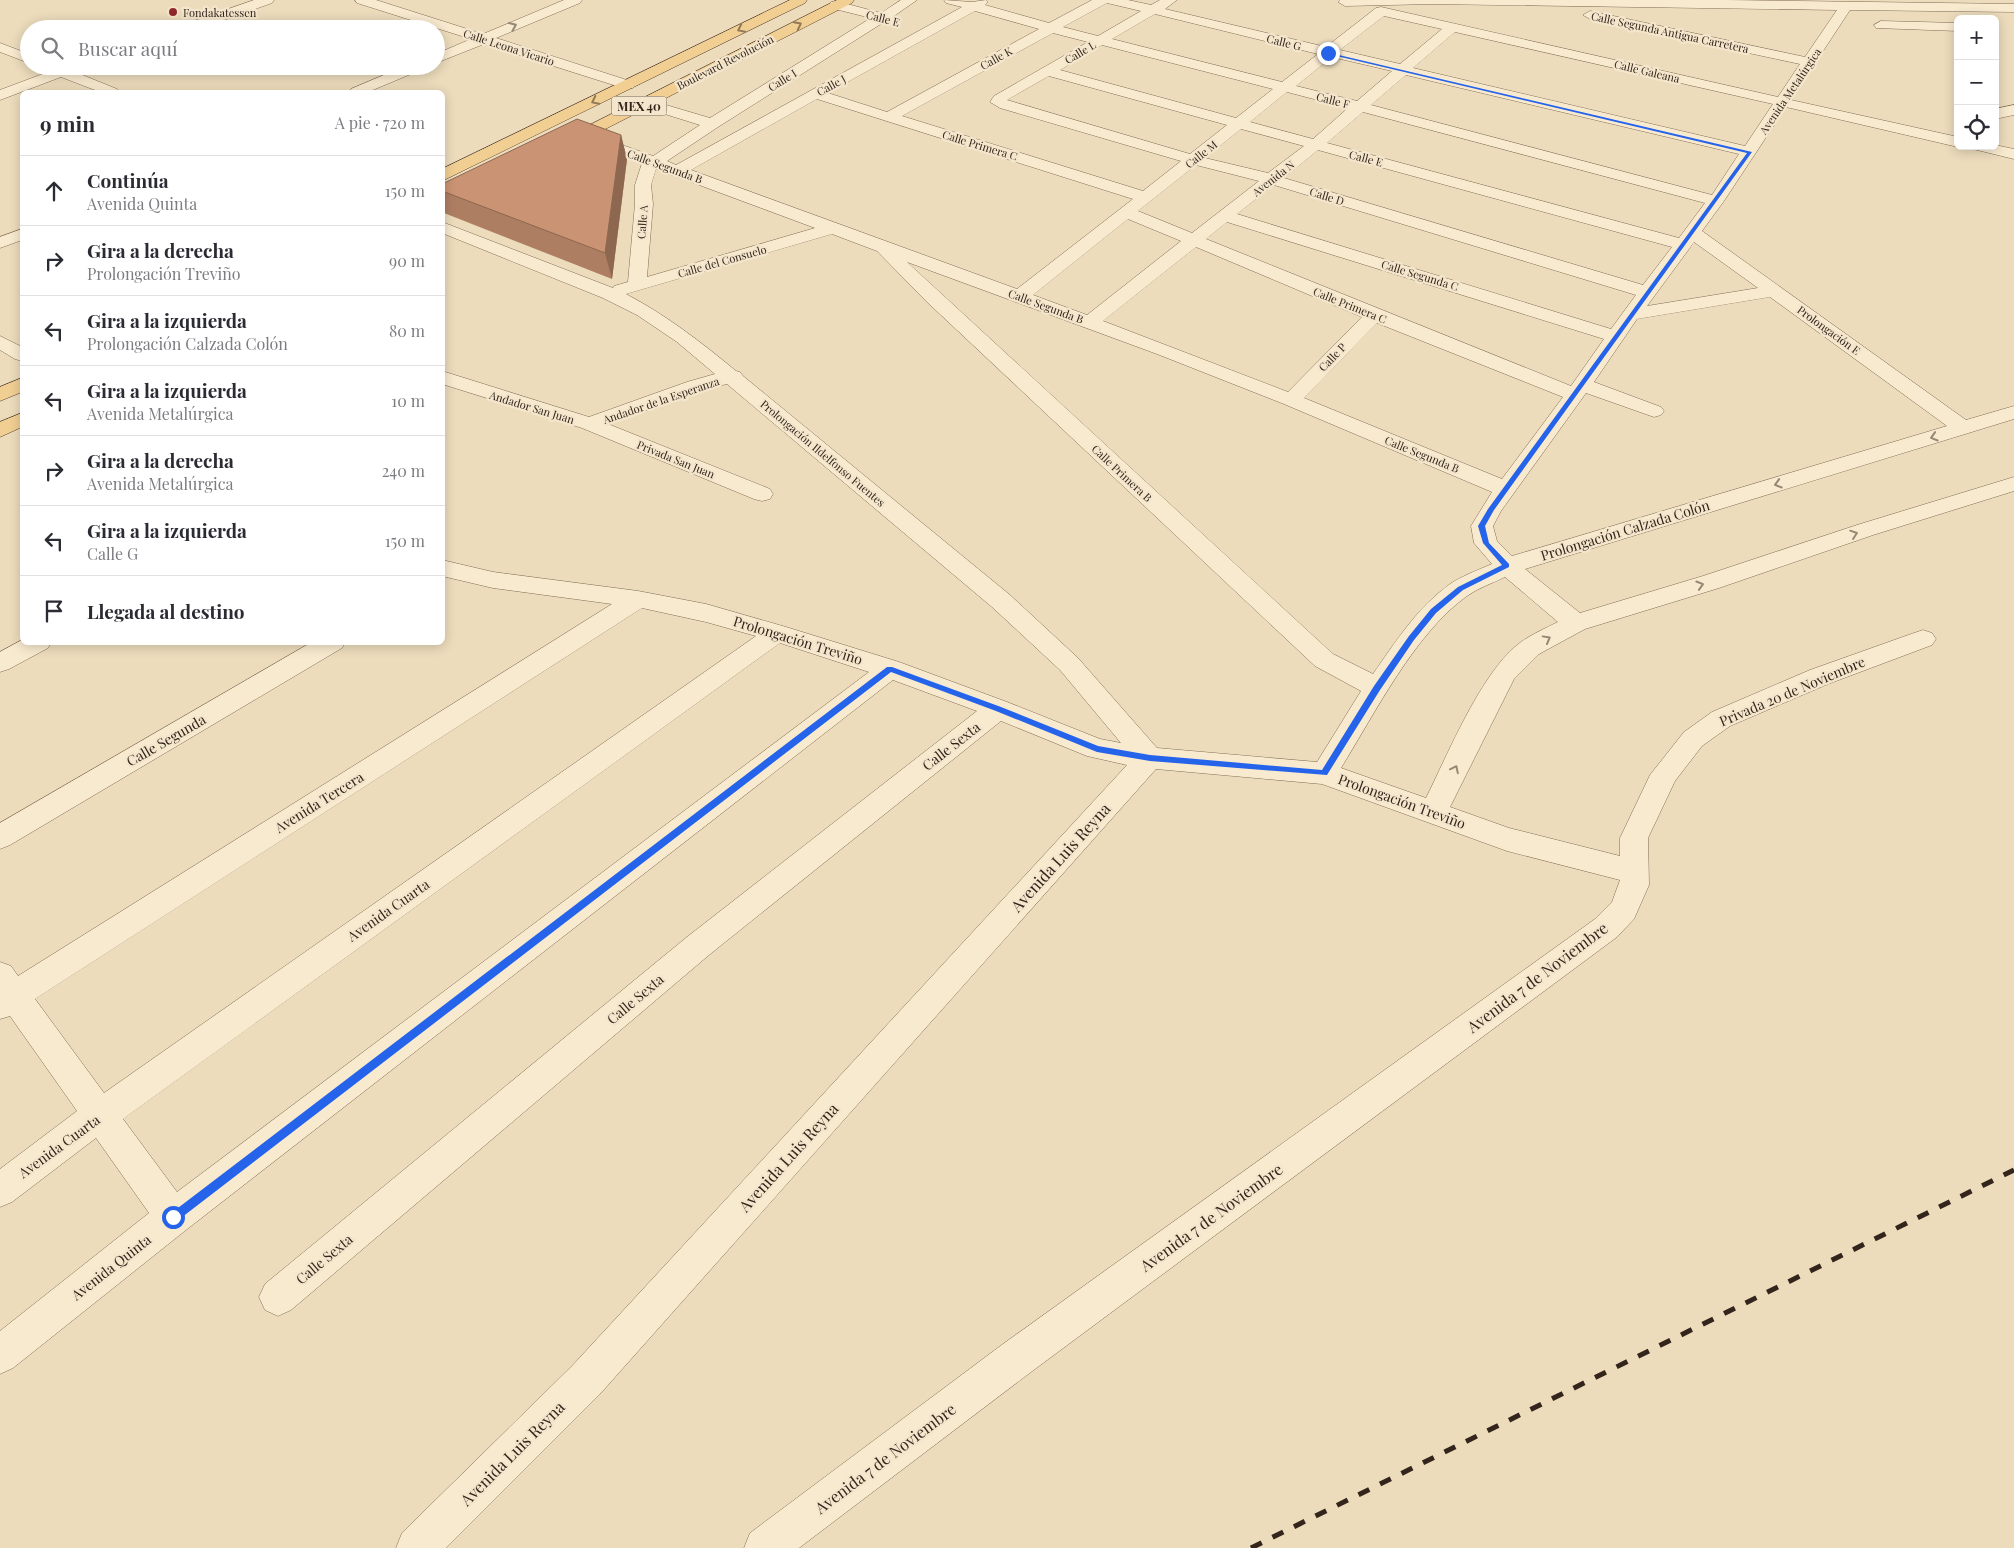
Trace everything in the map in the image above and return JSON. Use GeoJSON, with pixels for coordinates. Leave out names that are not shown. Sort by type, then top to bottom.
{"type":"FeatureCollection","features":[{"type":"Feature","properties":{"kind":"main road","name":"MEX 40"},"geometry":{"type":"LineString","coordinates":[[445,175],[800,0]]}},
{"type":"Feature","properties":{"kind":"main road","name":"Boulevard Revolución"},"geometry":{"type":"LineString","coordinates":[[555,148],[841,3]]}},
{"type":"Feature","properties":{"kind":"main road"},"geometry":{"type":"LineString","coordinates":[[0,395],[20,385]]}},
{"type":"Feature","properties":{"kind":"main road"},"geometry":{"type":"LineString","coordinates":[[0,431],[20,420]]}},
{"type":"Feature","properties":{"kind":"street"},"geometry":{"type":"LineString","coordinates":[[210,20],[267,0]]}},
{"type":"Feature","properties":{"kind":"street","name":"Calle Leona Vicario"},"geometry":{"type":"LineString","coordinates":[[362,0],[426,20]]}},
{"type":"Feature","properties":{"kind":"street"},"geometry":{"type":"LineString","coordinates":[[445,54],[575,0]]}},
{"type":"Feature","properties":{"kind":"street","name":"Calle I"},"geometry":{"type":"LineString","coordinates":[[655,163],[712,124],[910,0]]}},
{"type":"Feature","properties":{"kind":"street","name":"Calle F"},"geometry":{"type":"LineString","coordinates":[[951,0],[979,3],[1051,28],[1358,106],[1716,201]]}},
{"type":"Feature","properties":{"kind":"street","name":"Calle K"},"geometry":{"type":"LineString","coordinates":[[889,117],[1102,0]]}},
{"type":"Feature","properties":{"kind":"street","name":"Calle G"},"geometry":{"type":"LineString","coordinates":[[1111,0],[1750,152]]}},
{"type":"Feature","properties":{"kind":"street","name":"Calle L"},"geometry":{"type":"LineString","coordinates":[[1005,105],[998,102],[999,99],[1170,0]]}},
{"type":"Feature","properties":{"kind":"street"},"geometry":{"type":"LineString","coordinates":[[1341,1],[1433,0],[2014,8]]}},
{"type":"Feature","properties":{"kind":"street","name":"Calle Galeana"},"geometry":{"type":"LineString","coordinates":[[1341,1],[1954,141]]}},
{"type":"Feature","properties":{"kind":"street","name":"Calle Segunda Antigua Carretera"},"geometry":{"type":"LineString","coordinates":[[1530,2],[1809,62]]}},
{"type":"Feature","properties":{"kind":"street","name":"Calle E"},"geometry":{"type":"LineString","coordinates":[[841,3],[883,18],[931,30]]}},
{"type":"Feature","properties":{"kind":"street","name":"Calle J"},"geometry":{"type":"LineString","coordinates":[[677,171],[979,3]]}},
{"type":"Feature","properties":{"kind":"street","name":"Avenida Metalúrgica"},"geometry":{"type":"LineString","coordinates":[[1576,623],[1507,566],[1486,543],[1482,526],[1506,489],[1631,314],[1716,201],[1846,6]]}},
{"type":"Feature","properties":{"kind":"street","name":"Calle M"},"geometry":{"type":"LineString","coordinates":[[1020,296],[1381,11]]}},
{"type":"Feature","properties":{"kind":"street"},"geometry":{"type":"LineString","coordinates":[[1834,24],[1954,27]]}},
{"type":"Feature","properties":{"kind":"street","name":"Calle Leona Vicario"},"geometry":{"type":"LineString","coordinates":[[445,26],[628,85]]}},
{"type":"Feature","properties":{"kind":"street","name":"Avenida N"},"geometry":{"type":"LineString","coordinates":[[1090,322],[1316,144],[1452,27]]}},
{"type":"Feature","properties":{"kind":"street"},"geometry":{"type":"LineString","coordinates":[[0,47],[20,55]]}},
{"type":"Feature","properties":{"kind":"street","name":"Calle E"},"geometry":{"type":"LineString","coordinates":[[1048,71],[1239,125],[1688,239]]}},
{"type":"Feature","properties":{"kind":"street"},"geometry":{"type":"LineString","coordinates":[[0,95],[54,75]]}},
{"type":"Feature","properties":{"kind":"street"},"geometry":{"type":"LineString","coordinates":[[70,75],[107,90]]}},
{"type":"Feature","properties":{"kind":"street"},"geometry":{"type":"LineString","coordinates":[[361,90],[397,75]]}},
{"type":"Feature","properties":{"kind":"street","name":"Calle Primera C"},"geometry":{"type":"LineString","coordinates":[[815,94],[1145,197]]}},
{"type":"Feature","properties":{"kind":"street"},"geometry":{"type":"LineString","coordinates":[[644,103],[712,124]]}},
{"type":"Feature","properties":{"kind":"street","name":"Calle D"},"geometry":{"type":"LineString","coordinates":[[1005,105],[1194,160],[1271,179],[1647,292]]}},
{"type":"Feature","properties":{"kind":"street"},"geometry":{"type":"LineString","coordinates":[[1999,113],[2014,110]]}},
{"type":"Feature","properties":{"kind":"street"},"geometry":{"type":"LineString","coordinates":[[1909,131],[1948,123]]}},
{"type":"Feature","properties":{"kind":"street","name":"Calle Segunda B"},"geometry":{"type":"LineString","coordinates":[[580,135],[1090,322],[1291,400],[1506,489]]}},
{"type":"Feature","properties":{"kind":"street"},"geometry":{"type":"LineString","coordinates":[[1996,150],[2014,154]]}},
{"type":"Feature","properties":{"kind":"street","name":"Calle A"},"geometry":{"type":"LineString","coordinates":[[637,286],[644,204],[643,186],[648,167],[655,163]]}},
{"type":"Feature","properties":{"kind":"street","name":"Calle Primera C"},"geometry":{"type":"LineString","coordinates":[[1126,212],[1374,315],[1578,390],[1654,412]]}},
{"type":"Feature","properties":{"kind":"street","name":"Calle Segunda C"},"geometry":{"type":"LineString","coordinates":[[1224,216],[1304,239],[1616,337]]}},
{"type":"Feature","properties":{"kind":"street","name":"Calle del Consuelo"},"geometry":{"type":"LineString","coordinates":[[610,294],[833,228]]}},
{"type":"Feature","properties":{"kind":"street","name":"Prolongación Ildelfonso Fuentes"},"geometry":{"type":"LineString","coordinates":[[445,229],[610,294],[644,310],[684,338],[1001,601],[1068,664],[1150,758]]}},
{"type":"Feature","properties":{"kind":"street"},"geometry":{"type":"LineString","coordinates":[[0,243],[20,235]]}},
{"type":"Feature","properties":{"kind":"street","name":"Prolongación E"},"geometry":{"type":"LineString","coordinates":[[1688,239],[1775,291],[1964,428]]}},
{"type":"Feature","properties":{"kind":"street","name":"Calle Primera B"},"geometry":{"type":"LineString","coordinates":[[877,244],[1324,660],[1377,688]]}},
{"type":"Feature","properties":{"kind":"street"},"geometry":{"type":"LineString","coordinates":[[1631,314],[1775,291]]}},
{"type":"Feature","properties":{"kind":"street","name":"Calle P"},"geometry":{"type":"LineString","coordinates":[[1291,400],[1374,315]]}},
{"type":"Feature","properties":{"kind":"street"},"geometry":{"type":"LineString","coordinates":[[0,342],[20,354]]}},
{"type":"Feature","properties":{"kind":"street","name":"Andador de la Esperanza"},"geometry":{"type":"LineString","coordinates":[[589,424],[694,386],[732,376]]}},
{"type":"Feature","properties":{"kind":"street","name":"Andador San Juan"},"geometry":{"type":"LineString","coordinates":[[445,378],[589,424]]}},
{"type":"Feature","properties":{"kind":"street","name":"Prolongación Calzada Colón"},"geometry":{"type":"LineString","coordinates":[[1324,773],[1411,638],[1433,611],[1460,589],[1507,566],[2014,412]]}},
{"type":"Feature","properties":{"kind":"street","name":"Privada San Juan"},"geometry":{"type":"LineString","coordinates":[[589,424],[762,494]]}},
{"type":"Feature","properties":{"kind":"street"},"geometry":{"type":"LineString","coordinates":[[1433,812],[1486,706],[1505,673],[1530,648],[1576,623],[1711,582],[1865,530],[2014,484]]}},
{"type":"Feature","properties":{"kind":"street","name":"Prolongación Treviño"},"geometry":{"type":"LineString","coordinates":[[446,573],[638,599],[706,613],[777,633],[890,669],[998,709],[1097,749],[1150,758],[1324,773],[1507,839],[1635,872]]}},
{"type":"Feature","properties":{"kind":"street","name":"Avenida Tercera"},"geometry":{"type":"LineString","coordinates":[[5,992],[638,599]]}},
{"type":"Feature","properties":{"kind":"street","name":"Avenida Cuarta"},"geometry":{"type":"LineString","coordinates":[[0,1190],[100,1116],[777,633]]}},
{"type":"Feature","properties":{"kind":"street","name":"Privada 20 de Noviembre"},"geometry":{"type":"LineString","coordinates":[[1635,872],[1634,838],[1664,775],[1694,739],[1721,719],[1730,715],[1819,677],[1923,639]]}},
{"type":"Feature","properties":{"kind":"street"},"geometry":{"type":"LineString","coordinates":[[0,664],[33,645]]}},
{"type":"Feature","properties":{"kind":"street","name":"Calle Segunda"},"geometry":{"type":"LineString","coordinates":[[0,837],[328,645]]}},
{"type":"Feature","properties":{"kind":"street","name":"Avenida Quinta"},"geometry":{"type":"LineString","coordinates":[[0,1354],[173,1217],[890,669]]}},
{"type":"Feature","properties":{"kind":"street","name":"Calle Sexta"},"geometry":{"type":"LineString","coordinates":[[278,1297],[698,946],[998,709]]}},
{"type":"Feature","properties":{"kind":"street","name":"Avenida Luis Reyna"},"geometry":{"type":"LineString","coordinates":[[417,1548],[586,1380],[1150,758]]}},
{"type":"Feature","properties":{"kind":"street","name":"Avenida 7 de Noviembre"},"geometry":{"type":"LineString","coordinates":[[765,1548],[1017,1358],[1606,928],[1623,910],[1634,886],[1635,872]]}},
{"type":"Feature","properties":{"kind":"street"},"geometry":{"type":"LineString","coordinates":[[5,992],[100,1116],[173,1217]]}},
{"type":"Feature","properties":{"kind":"building"},"geometry":{"type":"Polygon","coordinates":[[[577,119],[621,135],[605,253],[445,192],[445,183],[577,119]]]}},
{"type":"Feature","properties":{"kind":"railway"},"geometry":{"type":"LineString","coordinates":[[1251,1548],[2014,1170]]}},
{"type":"Feature","properties":{"kind":"place","name":"Fondakatessen"},"geometry":{"type":"Point","coordinates":[173,12]}},
{"type":"Feature","properties":{"kind":"route"},"geometry":{"type":"LineString","coordinates":[[173,1217],[890,669],[998,709],[1097,749],[1150,758],[1324,773],[1377,688],[1411,638],[1433,611],[1460,589],[1507,566],[1486,543],[1482,526],[1491,509],[1750,152],[1328,53]]}}]}
